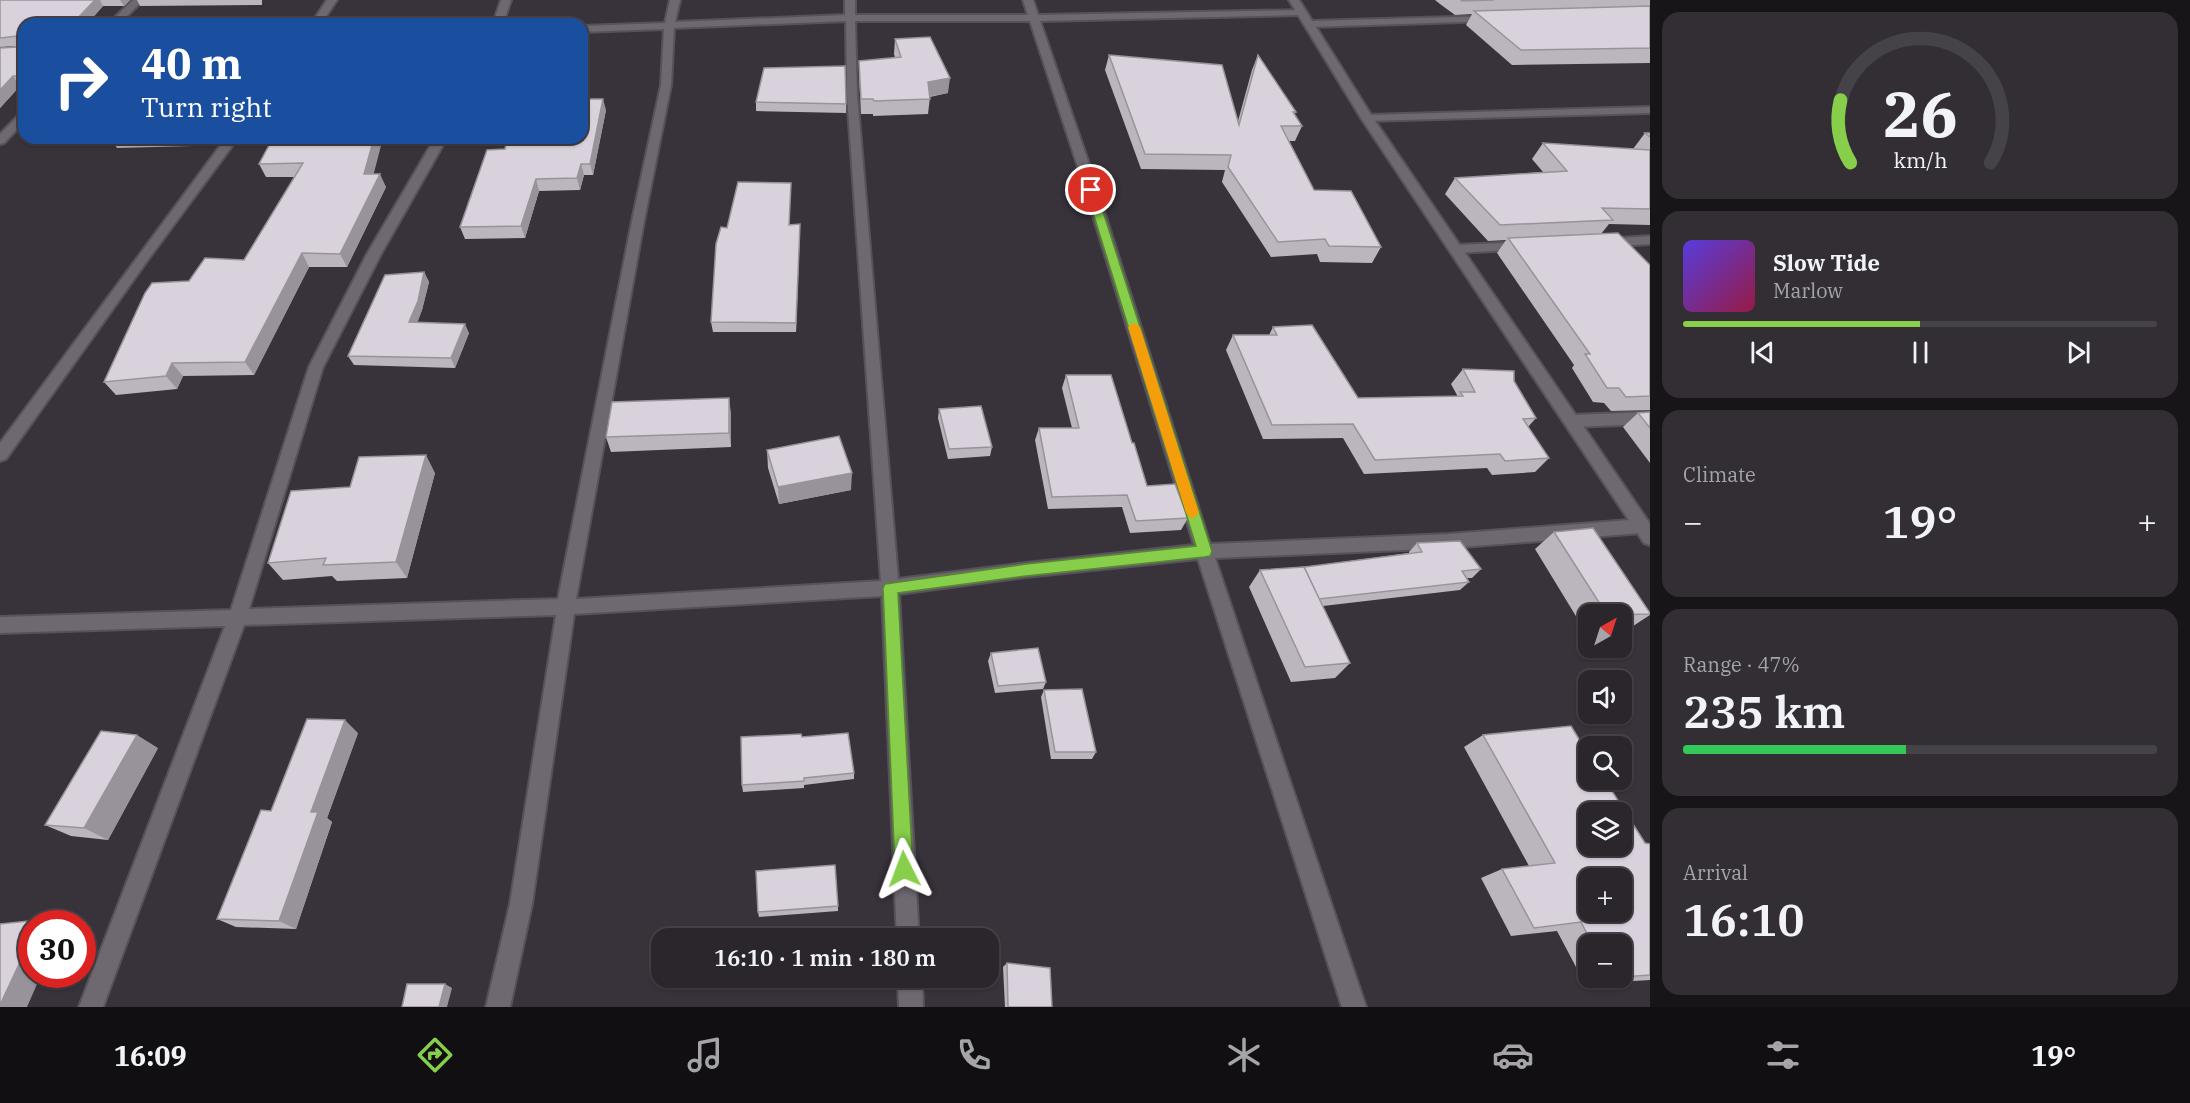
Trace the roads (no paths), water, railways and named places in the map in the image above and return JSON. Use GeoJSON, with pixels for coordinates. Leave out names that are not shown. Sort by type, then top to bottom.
{"type":"FeatureCollection","features":[{"type":"Feature","properties":{"kind":"street"},"geometry":{"type":"LineString","coordinates":[[119,18],[138,0]]}},
{"type":"Feature","properties":{"kind":"street"},"geometry":{"type":"LineString","coordinates":[[320,18],[332,0]]}},
{"type":"Feature","properties":{"kind":"street"},"geometry":{"type":"LineString","coordinates":[[500,18],[506,0]]}},
{"type":"Feature","properties":{"kind":"street"},"geometry":{"type":"LineString","coordinates":[[498,1007],[521,904],[566,607],[638,221],[666,85],[669,26],[675,0]]}},
{"type":"Feature","properties":{"kind":"street"},"geometry":{"type":"LineString","coordinates":[[849,0],[848,18],[856,153],[890,588],[907,928]]}},
{"type":"Feature","properties":{"kind":"street"},"geometry":{"type":"LineString","coordinates":[[1028,0],[1084,167],[1204,551],[1354,1007]]}},
{"type":"Feature","properties":{"kind":"street"},"geometry":{"type":"LineString","coordinates":[[588,29],[848,18],[1033,18],[1297,6],[1367,118],[1646,532]]}},
{"type":"Feature","properties":{"kind":"street"},"geometry":{"type":"LineString","coordinates":[[1310,24],[1498,19]]}},
{"type":"Feature","properties":{"kind":"street"},"geometry":{"type":"LineString","coordinates":[[1367,118],[1650,110]]}},
{"type":"Feature","properties":{"kind":"street"},"geometry":{"type":"LineString","coordinates":[[0,141],[18,122]]}},
{"type":"Feature","properties":{"kind":"street"},"geometry":{"type":"LineString","coordinates":[[0,455],[228,144]]}},
{"type":"Feature","properties":{"kind":"street"},"geometry":{"type":"LineString","coordinates":[[91,1007],[238,616],[316,367],[374,254],[438,144]]}},
{"type":"Feature","properties":{"kind":"street"},"geometry":{"type":"LineString","coordinates":[[1593,243],[1650,240]]}},
{"type":"Feature","properties":{"kind":"street"},"geometry":{"type":"LineString","coordinates":[[1456,249],[1536,246]]}},
{"type":"Feature","properties":{"kind":"street"},"geometry":{"type":"LineString","coordinates":[[1571,421],[1650,417]]}},
{"type":"Feature","properties":{"kind":"street"},"geometry":{"type":"LineString","coordinates":[[0,625],[566,607],[890,588],[1026,570],[1204,551],[1646,532]]}},
{"type":"Feature","properties":{"kind":"street"},"geometry":{"type":"LineString","coordinates":[[910,988],[911,1007]]}}]}
